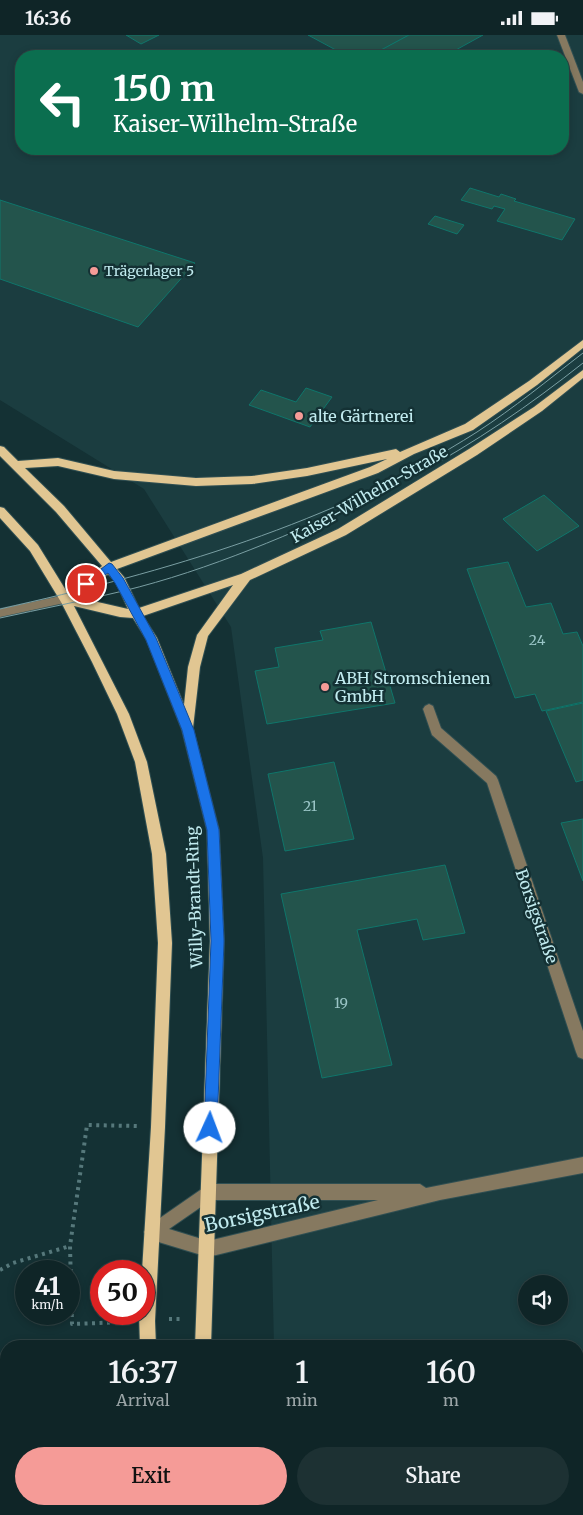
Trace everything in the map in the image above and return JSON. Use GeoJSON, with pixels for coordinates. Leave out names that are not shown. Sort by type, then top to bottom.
{"type":"FeatureCollection","features":[{"type":"Feature","properties":{"kind":"main road","name":"Kaiser-Wilhelm-Straße"},"geometry":{"type":"LineString","coordinates":[[65,599],[109,567],[374,470],[410,451],[468,427],[533,383],[583,343]]}},
{"type":"Feature","properties":{"kind":"main road","name":"Kaiser-Wilhelm-Straße"},"geometry":{"type":"LineString","coordinates":[[65,599],[120,613],[136,614],[246,577],[342,532],[473,453],[538,409],[583,373]]}},
{"type":"Feature","properties":{"kind":"main road","name":"Willy-Brandt-Ring"},"geometry":{"type":"LineString","coordinates":[[0,450],[60,509],[120,580],[136,614],[151,638],[188,730],[213,830],[217,941],[208,1249],[203,1340]]}},
{"type":"Feature","properties":{"kind":"main road"},"geometry":{"type":"LineString","coordinates":[[16,465],[58,462],[114,475],[196,482],[252,480],[306,472],[410,451]]}},
{"type":"Feature","properties":{"kind":"main road","name":"Willy-Brandt-Ring"},"geometry":{"type":"LineString","coordinates":[[0,511],[34,548],[65,599],[106,679],[141,762],[159,854],[165,943],[150,1260]]}},
{"type":"Feature","properties":{"kind":"main road"},"geometry":{"type":"LineString","coordinates":[[188,730],[194,667],[203,635],[246,577]]}},
{"type":"Feature","properties":{"kind":"main road","name":"Willy-Brandt-Ring"},"geometry":{"type":"LineString","coordinates":[[147,1325],[148,1340]]}},
{"type":"Feature","properties":{"kind":"street"},"geometry":{"type":"LineString","coordinates":[[561,35],[567,50]]}},
{"type":"Feature","properties":{"kind":"street"},"geometry":{"type":"LineString","coordinates":[[569,56],[583,92]]}},
{"type":"Feature","properties":{"kind":"street","name":"Kaiser-Wilhelm-Straße"},"geometry":{"type":"LineString","coordinates":[[0,613],[65,599]]}},
{"type":"Feature","properties":{"kind":"street","name":"Borsigstraße"},"geometry":{"type":"LineString","coordinates":[[429,709],[436,731],[492,780],[583,1052]]}},
{"type":"Feature","properties":{"kind":"street","name":"Borsigstraße"},"geometry":{"type":"LineString","coordinates":[[152,1232],[208,1249],[440,1192],[583,1165]]}},
{"type":"Feature","properties":{"kind":"street","name":"Borsigstraße"},"geometry":{"type":"LineString","coordinates":[[152,1232],[209,1192],[440,1192]]}},
{"type":"Feature","properties":{"kind":"path"},"geometry":{"type":"LineString","coordinates":[[90,1323],[72,1324],[70,1246],[87,1125],[158,1127]]}},
{"type":"Feature","properties":{"kind":"path"},"geometry":{"type":"LineString","coordinates":[[0,1271],[13,1263],[70,1246]]}},
{"type":"Feature","properties":{"kind":"path"},"geometry":{"type":"LineString","coordinates":[[155,1321],[204,1318]]}},
{"type":"Feature","properties":{"kind":"shaded area"},"geometry":{"type":"Polygon","coordinates":[[[0,35],[583,35],[583,1340],[274,1340],[263,858],[231,627],[144,489],[0,400],[0,35]]]}},
{"type":"Feature","properties":{"kind":"building"},"geometry":{"type":"Polygon","coordinates":[[[126,35],[159,35],[141,44],[126,35]]]}},
{"type":"Feature","properties":{"kind":"building"},"geometry":{"type":"Polygon","coordinates":[[[308,35],[409,35],[381,50],[336,50],[308,35]]]}},
{"type":"Feature","properties":{"kind":"building"},"geometry":{"type":"Polygon","coordinates":[[[409,35],[483,35],[456,50],[381,50],[409,35]]]}},
{"type":"Feature","properties":{"kind":"building"},"geometry":{"type":"Polygon","coordinates":[[[470,188],[499,197],[501,194],[516,199],[514,201],[575,219],[562,240],[497,221],[505,209],[494,206],[492,209],[461,200],[470,188]]]}},
{"type":"Feature","properties":{"kind":"building","name":"Trägerlager 5"},"geometry":{"type":"Polygon","coordinates":[[[0,200],[195,263],[138,327],[0,279],[0,200]]]}},
{"type":"Feature","properties":{"kind":"building"},"geometry":{"type":"Polygon","coordinates":[[[435,216],[464,225],[457,234],[428,224],[435,216]]]}},
{"type":"Feature","properties":{"kind":"building","name":"alte Gärtnerei"},"geometry":{"type":"Polygon","coordinates":[[[306,388],[332,397],[310,427],[249,405],[261,390],[296,402],[306,388]]]}},
{"type":"Feature","properties":{"kind":"building"},"geometry":{"type":"Polygon","coordinates":[[[544,495],[579,526],[537,551],[503,519],[544,495]]]}},
{"type":"Feature","properties":{"kind":"building"},"geometry":{"type":"Polygon","coordinates":[[[508,562],[526,607],[551,603],[563,634],[577,632],[583,646],[583,702],[542,711],[535,694],[515,698],[467,569],[508,562]]]}},
{"type":"Feature","properties":{"kind":"building","name":"ABH Stromschienen GmbH"},"geometry":{"type":"Polygon","coordinates":[[[371,622],[395,703],[267,724],[255,671],[279,667],[275,648],[323,640],[320,631],[371,622]]]}},
{"type":"Feature","properties":{"kind":"building"},"geometry":{"type":"Polygon","coordinates":[[[583,703],[583,780],[576,782],[546,711],[583,703]]]}},
{"type":"Feature","properties":{"kind":"building"},"geometry":{"type":"Polygon","coordinates":[[[334,762],[354,839],[285,851],[268,774],[334,762]]]}},
{"type":"Feature","properties":{"kind":"building"},"geometry":{"type":"Polygon","coordinates":[[[583,819],[583,881],[561,823],[583,819]]]}},
{"type":"Feature","properties":{"kind":"building"},"geometry":{"type":"Polygon","coordinates":[[[445,865],[465,933],[423,940],[417,919],[357,930],[392,1065],[322,1078],[281,894],[445,865]]]}},
{"type":"Feature","properties":{"kind":"tram line"},"geometry":{"type":"LineString","coordinates":[[0,609],[124,579],[246,541],[306,519],[422,465],[477,432],[518,404],[583,353]]}},
{"type":"Feature","properties":{"kind":"tram line"},"geometry":{"type":"LineString","coordinates":[[415,475],[502,423],[583,363]]}},
{"type":"Feature","properties":{"kind":"tram line"},"geometry":{"type":"LineString","coordinates":[[0,618],[123,591],[188,572],[282,537],[375,496]]}},
{"type":"Feature","properties":{"kind":"place","name":"Trägerlager 5"},"geometry":{"type":"Point","coordinates":[94,271]}},
{"type":"Feature","properties":{"kind":"place","name":"alte Gärtnerei"},"geometry":{"type":"Point","coordinates":[299,416]}},
{"type":"Feature","properties":{"kind":"place","name":"ABH Stromschienen GmbH"},"geometry":{"type":"Point","coordinates":[325,687]}},
{"type":"Feature","properties":{"kind":"route"},"geometry":{"type":"LineString","coordinates":[[86,584],[109,567],[120,580],[136,614],[151,638],[188,730],[213,830],[217,941],[210,1128]]}}]}
